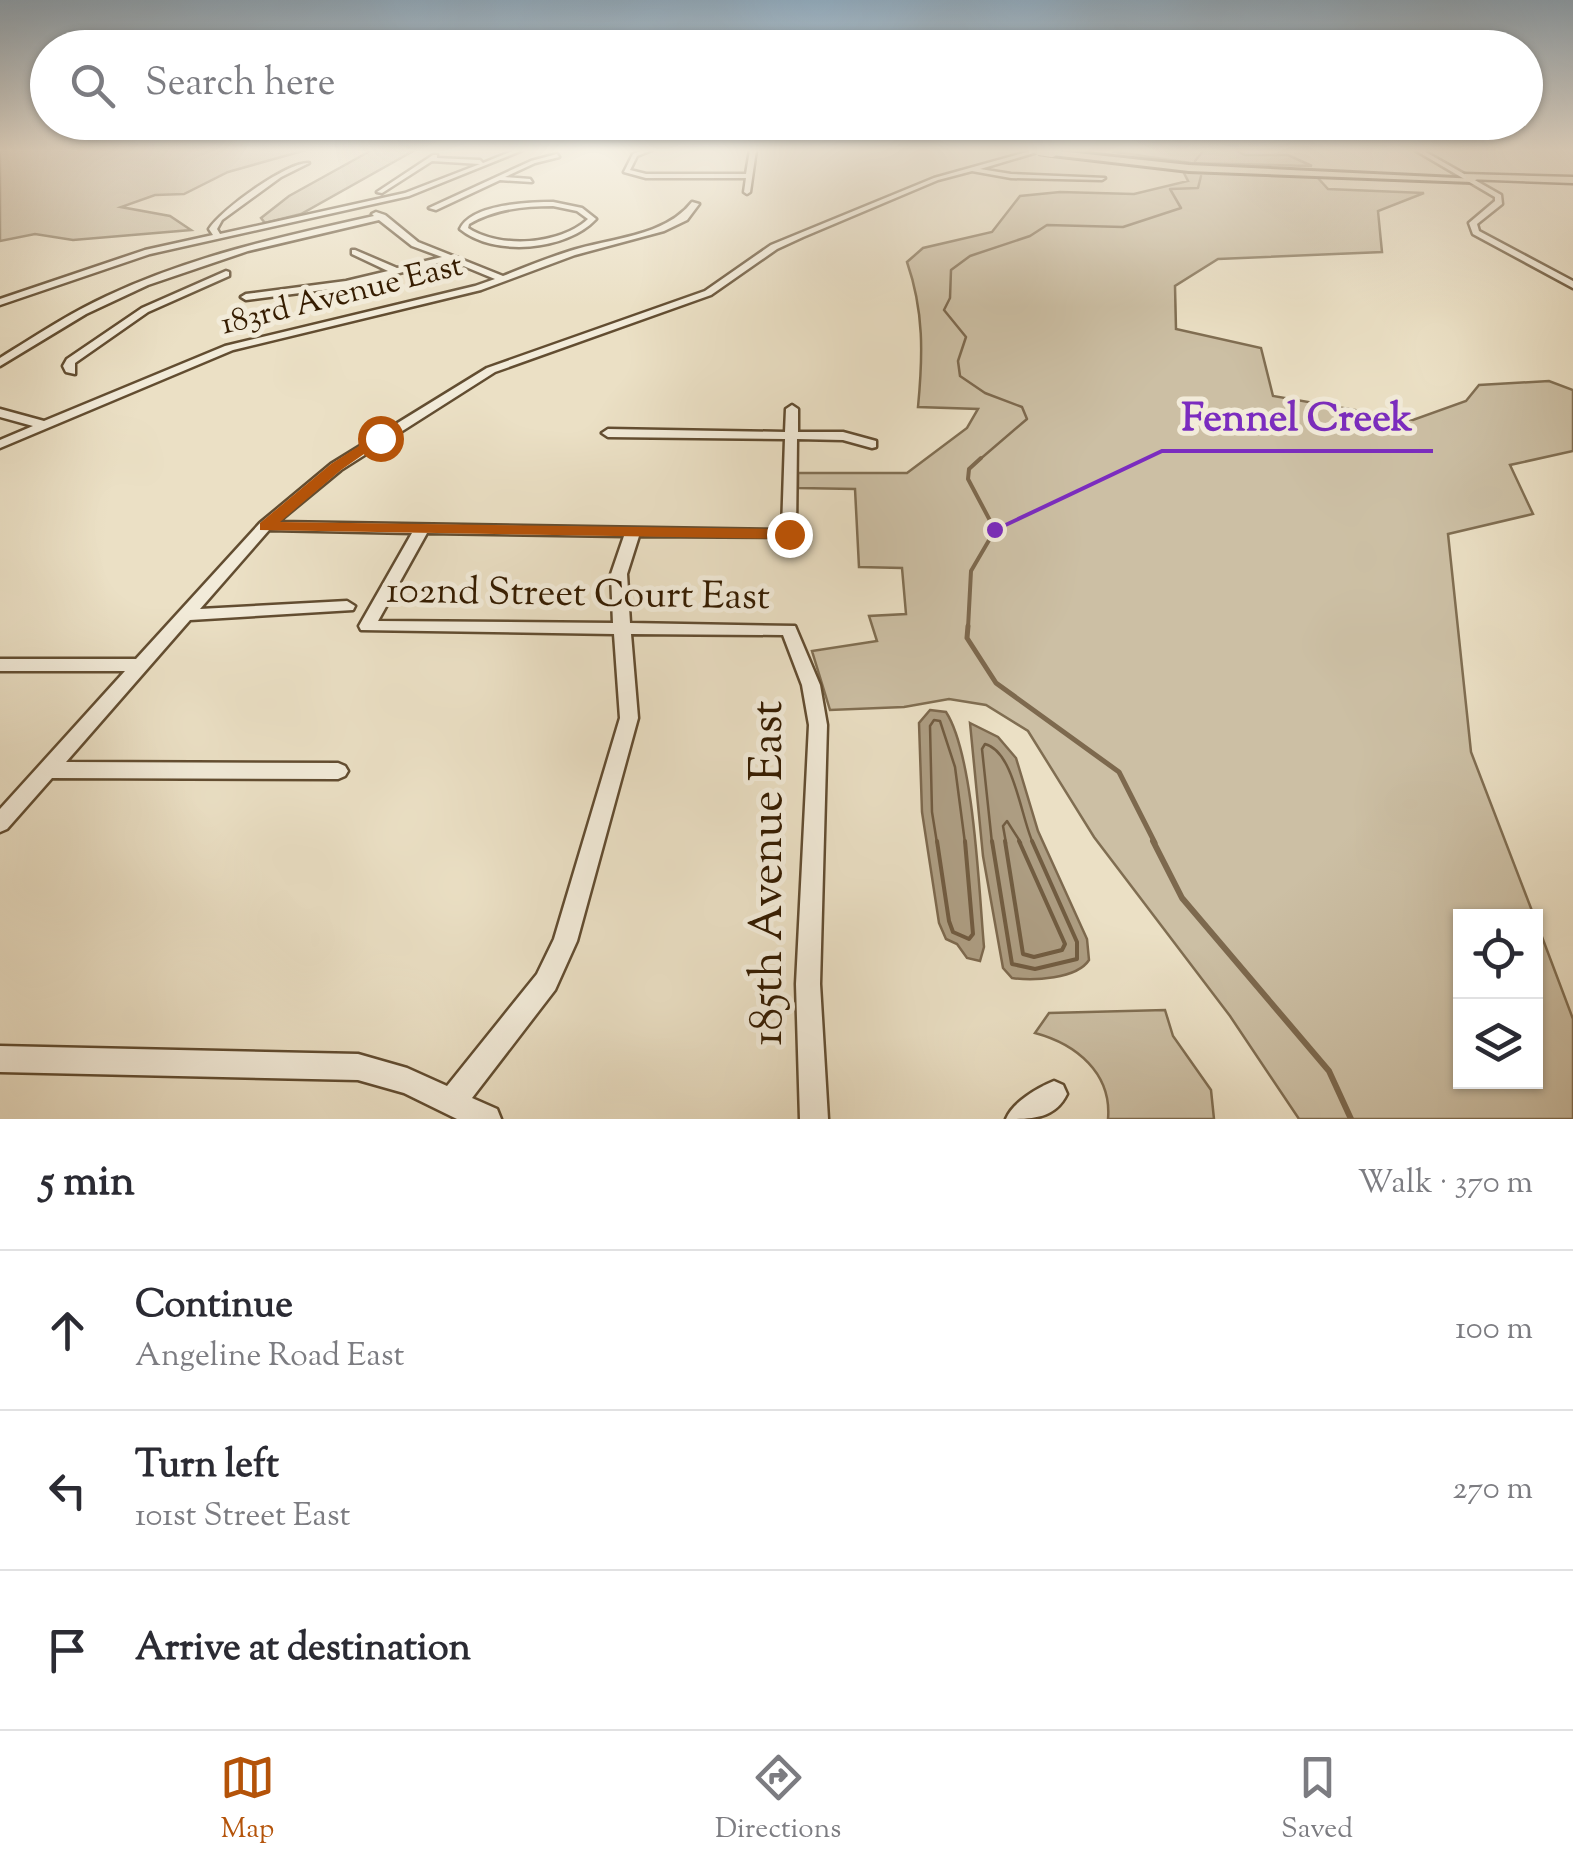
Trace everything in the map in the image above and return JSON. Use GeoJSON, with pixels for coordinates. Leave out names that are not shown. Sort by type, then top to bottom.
{"type":"FeatureCollection","features":[{"type":"Feature","properties":{"kind":"street"},"geometry":{"type":"LineString","coordinates":[[218,237],[213,229],[219,219],[242,202]]}},
{"type":"Feature","properties":{"kind":"street"},"geometry":{"type":"LineString","coordinates":[[0,302],[106,264],[381,202]]}},
{"type":"Feature","properties":{"kind":"street"},"geometry":{"type":"LineString","coordinates":[[433,208],[446,202]]}},
{"type":"Feature","properties":{"kind":"street"},"geometry":{"type":"LineString","coordinates":[[0,823],[265,526],[336,467],[491,370],[708,293],[790,239],[883,202]]}},
{"type":"Feature","properties":{"kind":"street"},"geometry":{"type":"LineString","coordinates":[[1495,202],[1473,223],[1474,230],[1573,285]]}},
{"type":"Feature","properties":{"kind":"street","name":"183rd Avenue East"},"geometry":{"type":"LineString","coordinates":[[0,444],[249,342],[439,299],[504,279],[592,247],[672,224],[688,215],[695,204]]}},
{"type":"Feature","properties":{"kind":"street"},"geometry":{"type":"LineString","coordinates":[[566,236],[589,225],[590,214],[570,206],[526,205],[485,212],[464,226],[471,236],[496,242],[534,242],[566,236],[592,247]]}},
{"type":"Feature","properties":{"kind":"street"},"geometry":{"type":"LineString","coordinates":[[359,208],[382,217],[415,244],[504,279]]}},
{"type":"Feature","properties":{"kind":"street"},"geometry":{"type":"LineString","coordinates":[[0,363],[86,310],[192,265],[382,217]]}},
{"type":"Feature","properties":{"kind":"street"},"geometry":{"type":"LineString","coordinates":[[356,252],[398,272]]}},
{"type":"Feature","properties":{"kind":"street"},"geometry":{"type":"LineString","coordinates":[[246,297],[336,286],[449,258]]}},
{"type":"Feature","properties":{"kind":"street"},"geometry":{"type":"LineString","coordinates":[[71,372],[70,362],[131,318],[226,274],[192,265]]}},
{"type":"Feature","properties":{"kind":"street"},"geometry":{"type":"LineString","coordinates":[[265,526],[789,534],[792,409]]}},
{"type":"Feature","properties":{"kind":"street"},"geometry":{"type":"LineString","coordinates":[[0,413],[44,426]]}},
{"type":"Feature","properties":{"kind":"street"},"geometry":{"type":"LineString","coordinates":[[608,433],[843,436],[872,444]]}},
{"type":"Feature","properties":{"kind":"street","name":"102nd Street Court East"},"geometry":{"type":"LineString","coordinates":[[421,530],[367,626],[789,630]]}},
{"type":"Feature","properties":{"kind":"street"},"geometry":{"type":"LineString","coordinates":[[452,1102],[546,982],[565,941],[629,718],[619,574],[633,532]]}},
{"type":"Feature","properties":{"kind":"street","name":"102nd Street Court East"},"geometry":{"type":"LineString","coordinates":[[185,615],[347,606]]}},
{"type":"Feature","properties":{"kind":"street","name":"185th Avenue East"},"geometry":{"type":"LineString","coordinates":[[789,630],[812,685],[818,725],[808,984],[814,1119]]}},
{"type":"Feature","properties":{"kind":"street"},"geometry":{"type":"LineString","coordinates":[[0,666],[142,665]]}},
{"type":"Feature","properties":{"kind":"street"},"geometry":{"type":"LineString","coordinates":[[47,770],[338,771]]}},
{"type":"Feature","properties":{"kind":"street"},"geometry":{"type":"LineString","coordinates":[[0,1059],[358,1066],[407,1081],[488,1119]]}},
{"type":"Feature","properties":{"kind":"street"},"geometry":{"type":"LineString","coordinates":[[1020,1119],[1054,1094]]}},
{"type":"Feature","properties":{"kind":"shaded area"},"geometry":{"type":"Polygon","coordinates":[[[0,202],[135,202],[121,207],[170,216],[191,230],[73,240],[35,234],[0,241],[0,202]]]}},
{"type":"Feature","properties":{"kind":"shaded area"},"geometry":{"type":"Polygon","coordinates":[[[281,202],[322,202],[301,214],[265,223],[261,218],[281,202]]]}},
{"type":"Feature","properties":{"kind":"shaded area"},"geometry":{"type":"Polygon","coordinates":[[[1015,202],[1400,202],[1378,211],[1382,252],[1218,259],[1175,286],[1176,329],[1261,348],[1273,396],[1413,420],[1466,401],[1479,385],[1549,381],[1573,390],[1573,451],[1510,465],[1533,514],[1448,534],[1471,752],[1531,909],[1453,909],[1453,1089],[1543,1089],[1543,940],[1573,1019],[1573,1119],[1299,1119],[1230,1016],[1094,837],[1028,731],[986,705],[949,699],[904,707],[830,710],[812,651],[877,641],[869,616],[906,614],[902,568],[859,567],[855,489],[798,488],[798,473],[907,473],[967,428],[978,409],[918,407],[921,333],[907,262],[923,248],[992,232],[1015,202]]]}},
{"type":"Feature","properties":{"kind":"shaded area"},"geometry":{"type":"Polygon","coordinates":[[[1165,1010],[1173,1036],[1211,1090],[1214,1119],[1108,1119],[1104,1088],[1088,1063],[1064,1045],[1035,1033],[1049,1013],[1165,1010]]]}},
{"type":"Feature","properties":{"kind":"water"},"geometry":{"type":"Polygon","coordinates":[[[930,710],[946,712],[963,759],[977,860],[984,947],[980,961],[967,958],[957,944],[946,939],[939,923],[922,812],[919,723],[930,710]]]}},
{"type":"Feature","properties":{"kind":"water"},"geometry":{"type":"Polygon","coordinates":[[[970,723],[998,737],[1016,758],[1038,831],[1087,939],[1089,960],[1075,971],[1042,979],[1021,979],[1012,978],[1003,968],[983,856],[970,723]]]}},
{"type":"Feature","properties":{"kind":"waterway"},"geometry":{"type":"LineString","coordinates":[[978,461],[1027,419],[1022,407],[985,393],[960,376],[958,361],[966,337],[944,310],[950,298],[951,270],[970,256],[1030,236],[1047,225],[1123,227],[1181,208],[1178,202]]}},
{"type":"Feature","properties":{"kind":"waterway"},"geometry":{"type":"LineString","coordinates":[[968,628],[971,571],[995,530],[968,479],[969,469],[981,458]]}},
{"type":"Feature","properties":{"kind":"waterway"},"geometry":{"type":"LineString","coordinates":[[968,626],[967,638],[996,683],[1119,772],[1155,843]]}},
{"type":"Feature","properties":{"kind":"waterway"},"geometry":{"type":"LineString","coordinates":[[1153,841],[1182,898],[1329,1071],[1351,1119]]}},
{"type":"Feature","properties":{"kind":"place","name":"Fennel Creek"},"geometry":{"type":"Point","coordinates":[995,530]}},
{"type":"Feature","properties":{"kind":"route"},"geometry":{"type":"LineString","coordinates":[[380,438],[336,467],[265,526],[789,534]]}}]}
